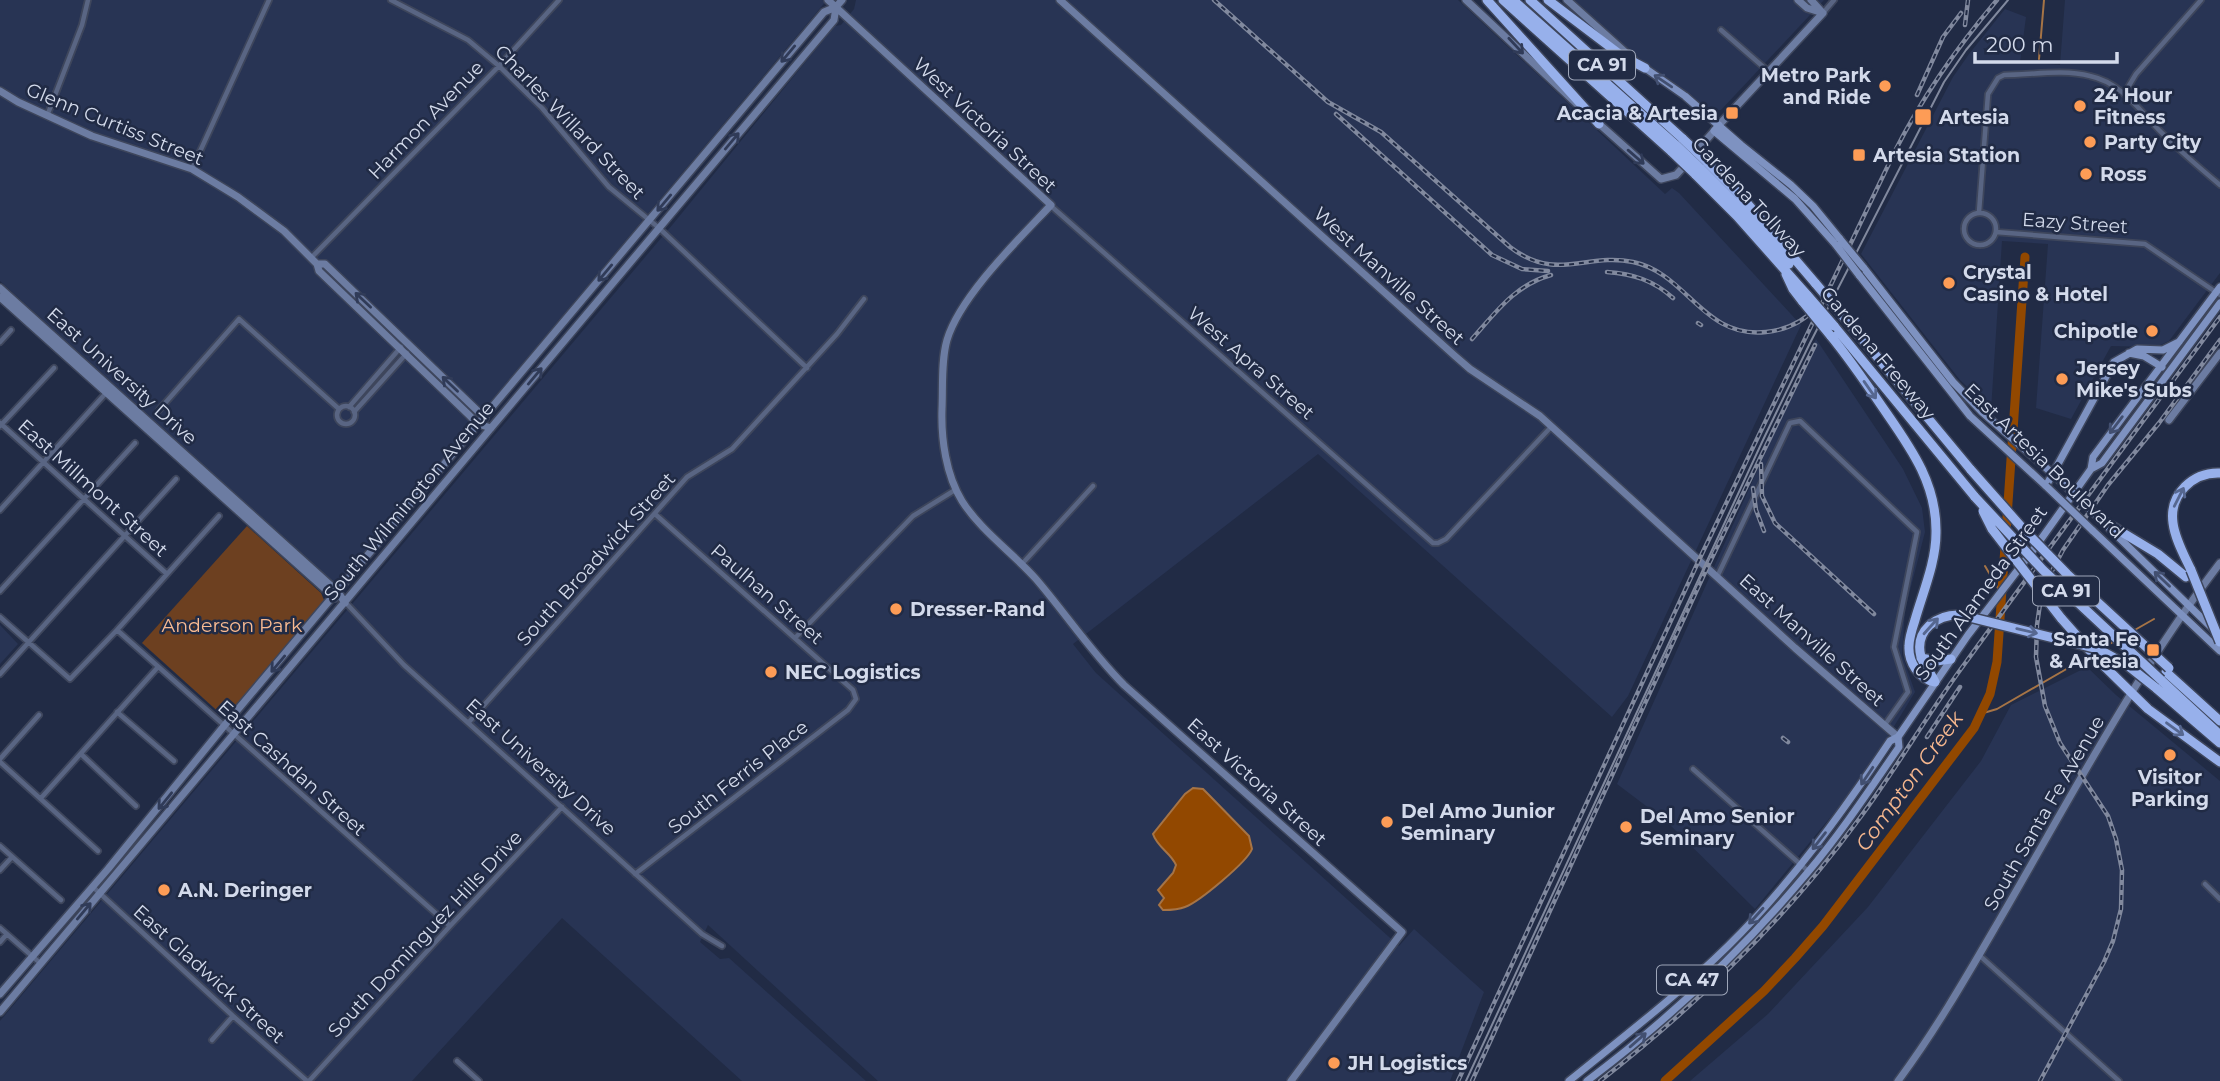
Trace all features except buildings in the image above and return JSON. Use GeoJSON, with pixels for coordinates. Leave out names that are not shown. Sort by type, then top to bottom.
{"type":"FeatureCollection","features":[{"type":"Feature","properties":{"kind":"highway"},"geometry":{"type":"LineString","coordinates":[[1487,0],[1599,124]]}},
{"type":"Feature","properties":{"kind":"highway","name":"Gardena Freeway"},"geometry":{"type":"LineString","coordinates":[[1503,0],[1763,220],[1810,293],[1928,433],[1931,444],[1972,494],[2043,570],[2163,677],[2220,715]]}},
{"type":"Feature","properties":{"kind":"highway","name":"Gardena Tollway"},"geometry":{"type":"LineString","coordinates":[[1513,0],[1677,146]]}},
{"type":"Feature","properties":{"kind":"highway","name":"Gardena Tollway"},"geometry":{"type":"LineString","coordinates":[[1521,0],[1665,131],[1674,131]]}},
{"type":"Feature","properties":{"kind":"highway","name":"Gardena Freeway"},"geometry":{"type":"LineString","coordinates":[[1530,0],[1674,131],[1677,146],[1700,167],[1783,266],[1793,289],[1810,293]]}},
{"type":"Feature","properties":{"kind":"highway"},"geometry":{"type":"LineString","coordinates":[[1548,0],[1622,56],[1645,68]]}},
{"type":"Feature","properties":{"kind":"highway"},"geometry":{"type":"LineString","coordinates":[[1810,293],[1836,325],[1847,356],[1914,452],[1932,493],[1937,536],[1908,645],[1917,672],[1935,682]]}},
{"type":"Feature","properties":{"kind":"highway","name":"Gardena Freeway"},"geometry":{"type":"LineString","coordinates":[[1836,325],[1866,344],[1970,473],[2220,735]]}},
{"type":"Feature","properties":{"kind":"highway"},"geometry":{"type":"LineString","coordinates":[[2220,472],[2190,481],[2179,493],[2174,506],[2173,522],[2188,573],[2220,642]]}},
{"type":"Feature","properties":{"kind":"highway"},"geometry":{"type":"LineString","coordinates":[[1972,494],[1992,529],[2061,618],[2100,663],[2164,722],[2220,762]]}},
{"type":"Feature","properties":{"kind":"highway"},"geometry":{"type":"LineString","coordinates":[[2100,519],[2188,573]]}},
{"type":"Feature","properties":{"kind":"highway"},"geometry":{"type":"LineString","coordinates":[[1935,682],[1922,658],[1921,640],[1927,626],[1939,617],[1961,615],[2098,649],[2127,665],[2163,677],[2220,721]]}},
{"type":"Feature","properties":{"kind":"highway"},"geometry":{"type":"LineString","coordinates":[[1922,658],[1936,661],[1951,659]]}},
{"type":"Feature","properties":{"kind":"highway"},"geometry":{"type":"LineString","coordinates":[[2163,677],[2220,743]]}},
{"type":"Feature","properties":{"kind":"main road","name":"East Artesia Boulevard"},"geometry":{"type":"LineString","coordinates":[[1645,68],[1685,96],[1716,128],[1798,192],[1981,428],[2046,485],[2220,651]]}},
{"type":"Feature","properties":{"kind":"main road","name":"South Alameda Street"},"geometry":{"type":"LineString","coordinates":[[2091,469],[2093,457],[2218,292]]}},
{"type":"Feature","properties":{"kind":"main road","name":"South Alameda Street"},"geometry":{"type":"LineString","coordinates":[[1569,1081],[1684,988],[1730,944],[1801,864],[1854,796],[1890,741],[1898,737],[1951,659],[2091,469],[2102,463],[2220,303]]}},
{"type":"Feature","properties":{"kind":"main road"},"geometry":{"type":"LineString","coordinates":[[2046,485],[2110,367],[2118,358],[2143,348],[2163,350],[2179,342]]}},
{"type":"Feature","properties":{"kind":"main road"},"geometry":{"type":"LineString","coordinates":[[2128,353],[2144,356],[2169,372]]}},
{"type":"Feature","properties":{"kind":"main road"},"geometry":{"type":"LineString","coordinates":[[2144,356],[2150,369],[2147,384]]}},
{"type":"Feature","properties":{"kind":"main road","name":"East Artesia Boulevard"},"geometry":{"type":"LineString","coordinates":[[1940,374],[2054,471],[2220,635]]}},
{"type":"Feature","properties":{"kind":"main road","name":"South Alameda Street"},"geometry":{"type":"LineString","coordinates":[[1587,1081],[1656,1025],[1736,952],[1809,872],[1899,747],[1898,737]]}},
{"type":"Feature","properties":{"kind":"main road"},"geometry":{"type":"LineString","coordinates":[[1649,1016],[1656,1025]]}},
{"type":"Feature","properties":{"kind":"street"},"geometry":{"type":"LineString","coordinates":[[47,116],[80,29],[88,0]]}},
{"type":"Feature","properties":{"kind":"street"},"geometry":{"type":"LineString","coordinates":[[192,169],[270,0]]}},
{"type":"Feature","properties":{"kind":"street","name":"Charles Willard Street"},"geometry":{"type":"LineString","coordinates":[[391,0],[468,40],[499,66],[542,108],[609,187],[659,228],[807,368]]}},
{"type":"Feature","properties":{"kind":"street","name":"Harmon Avenue"},"geometry":{"type":"LineString","coordinates":[[314,261],[559,0]]}},
{"type":"Feature","properties":{"kind":"street","name":"West Victoria Street"},"geometry":{"type":"LineString","coordinates":[[828,0],[1051,205],[1005,254],[963,306],[947,340],[942,420],[947,461],[956,489],[971,514],[1022,564],[1082,639]]}},
{"type":"Feature","properties":{"kind":"street","name":"South Wilmington Avenue"},"geometry":{"type":"LineString","coordinates":[[0,994],[93,887],[335,594],[824,12],[836,7],[842,0]]}},
{"type":"Feature","properties":{"kind":"street","name":"West Manville Street"},"geometry":{"type":"LineString","coordinates":[[1060,0],[1455,356],[1470,369],[1530,408],[1704,566]]}},
{"type":"Feature","properties":{"kind":"street"},"geometry":{"type":"LineString","coordinates":[[1466,0],[1663,180],[1676,175],[1834,0]]}},
{"type":"Feature","properties":{"kind":"street"},"geometry":{"type":"LineString","coordinates":[[1567,0],[1645,68]]}},
{"type":"Feature","properties":{"kind":"street"},"geometry":{"type":"LineString","coordinates":[[1798,0],[1807,8],[1823,13]]}},
{"type":"Feature","properties":{"kind":"street"},"geometry":{"type":"LineString","coordinates":[[1811,0],[1823,13]]}},
{"type":"Feature","properties":{"kind":"street"},"geometry":{"type":"LineString","coordinates":[[2124,94],[2136,74],[2200,0]]}},
{"type":"Feature","properties":{"kind":"street","name":"South Wilmington Avenue"},"geometry":{"type":"LineString","coordinates":[[0,1012],[834,20],[836,7]]}},
{"type":"Feature","properties":{"kind":"street"},"geometry":{"type":"LineString","coordinates":[[1721,30],[1768,71]]}},
{"type":"Feature","properties":{"kind":"street"},"geometry":{"type":"LineString","coordinates":[[1979,212],[1988,94],[1998,78],[2004,75],[2090,76],[2112,85],[2220,185]]}},
{"type":"Feature","properties":{"kind":"street","name":"Glenn Curtiss Street"},"geometry":{"type":"LineString","coordinates":[[0,91],[47,116],[92,135],[192,169],[238,197],[284,232],[314,261],[319,271],[478,424],[491,428]]}},
{"type":"Feature","properties":{"kind":"street","name":"West Apra Street"},"geometry":{"type":"LineString","coordinates":[[1051,205],[1433,543],[1446,539],[1551,427]]}},
{"type":"Feature","properties":{"kind":"street"},"geometry":{"type":"LineString","coordinates":[[1979,212],[1992,218],[1996,232],[1992,240],[1983,244],[1973,243],[1964,229],[1972,215],[1979,212]]}},
{"type":"Feature","properties":{"kind":"street","name":"Eazy Street"},"geometry":{"type":"LineString","coordinates":[[1996,232],[2145,243],[2218,292]]}},
{"type":"Feature","properties":{"kind":"street","name":"Glenn Curtiss Street"},"geometry":{"type":"LineString","coordinates":[[314,261],[326,264],[484,416],[491,428]]}},
{"type":"Feature","properties":{"kind":"street","name":"East University Drive"},"geometry":{"type":"LineString","coordinates":[[0,288],[108,390]]}},
{"type":"Feature","properties":{"kind":"street","name":"East University Drive"},"geometry":{"type":"LineString","coordinates":[[0,297],[345,603],[401,662],[635,874],[702,934],[722,946]]}},
{"type":"Feature","properties":{"kind":"street","name":"South Broadwick Street"},"geometry":{"type":"LineString","coordinates":[[469,722],[687,477],[732,449],[838,334],[864,299]]}},
{"type":"Feature","properties":{"kind":"street"},"geometry":{"type":"LineString","coordinates":[[159,410],[239,319],[339,409],[351,410]]}},
{"type":"Feature","properties":{"kind":"street"},"geometry":{"type":"LineString","coordinates":[[0,342],[10,330]]}},
{"type":"Feature","properties":{"kind":"street"},"geometry":{"type":"LineString","coordinates":[[339,409],[338,419],[346,424],[352,421],[351,410],[409,344]]}},
{"type":"Feature","properties":{"kind":"street"},"geometry":{"type":"LineString","coordinates":[[351,410],[409,344]]}},
{"type":"Feature","properties":{"kind":"street"},"geometry":{"type":"LineString","coordinates":[[2169,420],[2220,353]]}},
{"type":"Feature","properties":{"kind":"street"},"geometry":{"type":"LineString","coordinates":[[1,424],[54,368]]}},
{"type":"Feature","properties":{"kind":"street"},"geometry":{"type":"LineString","coordinates":[[0,510],[108,390]]}},
{"type":"Feature","properties":{"kind":"street"},"geometry":{"type":"LineString","coordinates":[[1717,577],[1787,429],[1795,421],[1805,424],[1917,532],[1894,648],[1908,692],[1884,726]]}},
{"type":"Feature","properties":{"kind":"street","name":"East Millmont Street"},"geometry":{"type":"LineString","coordinates":[[1,424],[167,574]]}},
{"type":"Feature","properties":{"kind":"street"},"geometry":{"type":"LineString","coordinates":[[0,590],[135,443]]}},
{"type":"Feature","properties":{"kind":"street"},"geometry":{"type":"LineString","coordinates":[[0,674],[176,479]]}},
{"type":"Feature","properties":{"kind":"street"},"geometry":{"type":"LineString","coordinates":[[1022,564],[1093,486]]}},
{"type":"Feature","properties":{"kind":"street"},"geometry":{"type":"LineString","coordinates":[[796,637],[912,516],[956,489]]}},
{"type":"Feature","properties":{"kind":"street","name":"Paulhan Street"},"geometry":{"type":"LineString","coordinates":[[655,514],[796,637],[853,691],[856,699]]}},
{"type":"Feature","properties":{"kind":"street"},"geometry":{"type":"LineString","coordinates":[[0,617],[70,679],[219,516]]}},
{"type":"Feature","properties":{"kind":"street","name":"South Santa Fe Avenue"},"geometry":{"type":"LineString","coordinates":[[1898,1081],[1930,1036],[1979,955],[2131,694],[2188,605],[2220,564]]}},
{"type":"Feature","properties":{"kind":"street","name":"East Manville Street"},"geometry":{"type":"LineString","coordinates":[[1704,566],[1898,737]]}},
{"type":"Feature","properties":{"kind":"street","name":"East Cashdan Street"},"geometry":{"type":"LineString","coordinates":[[117,630],[450,926]]}},
{"type":"Feature","properties":{"kind":"street","name":"East Victoria Street"},"geometry":{"type":"LineString","coordinates":[[1082,639],[1124,685],[1402,932],[1291,1081]]}},
{"type":"Feature","properties":{"kind":"street"},"geometry":{"type":"LineString","coordinates":[[41,798],[158,667]]}},
{"type":"Feature","properties":{"kind":"street","name":"South Ferris Place"},"geometry":{"type":"LineString","coordinates":[[635,874],[848,710],[856,699]]}},
{"type":"Feature","properties":{"kind":"street"},"geometry":{"type":"LineString","coordinates":[[117,712],[174,761]]}},
{"type":"Feature","properties":{"kind":"street"},"geometry":{"type":"LineString","coordinates":[[39,715],[0,760],[98,851]]}},
{"type":"Feature","properties":{"kind":"street"},"geometry":{"type":"LineString","coordinates":[[81,754],[136,806]]}},
{"type":"Feature","properties":{"kind":"street"},"geometry":{"type":"LineString","coordinates":[[1693,769],[1809,872]]}},
{"type":"Feature","properties":{"kind":"street","name":"South Dominguez Hills Drive"},"geometry":{"type":"LineString","coordinates":[[308,1081],[562,807]]}},
{"type":"Feature","properties":{"kind":"street"},"geometry":{"type":"LineString","coordinates":[[0,846],[61,900]]}},
{"type":"Feature","properties":{"kind":"street"},"geometry":{"type":"LineString","coordinates":[[0,870],[12,857]]}},
{"type":"Feature","properties":{"kind":"street"},"geometry":{"type":"LineString","coordinates":[[2204,884],[2220,899]]}},
{"type":"Feature","properties":{"kind":"street","name":"East Gladwick Street"},"geometry":{"type":"LineString","coordinates":[[93,887],[308,1081]]}},
{"type":"Feature","properties":{"kind":"street"},"geometry":{"type":"LineString","coordinates":[[0,928],[40,963]]}},
{"type":"Feature","properties":{"kind":"street"},"geometry":{"type":"LineString","coordinates":[[0,942],[7,934]]}},
{"type":"Feature","properties":{"kind":"street"},"geometry":{"type":"LineString","coordinates":[[1979,955],[2119,1081]]}},
{"type":"Feature","properties":{"kind":"street"},"geometry":{"type":"LineString","coordinates":[[212,1040],[233,1016]]}},
{"type":"Feature","properties":{"kind":"street"},"geometry":{"type":"LineString","coordinates":[[457,1060],[479,1081]]}},
{"type":"Feature","properties":{"kind":"shaded area"},"geometry":{"type":"Polygon","coordinates":[[[0,0],[827,0],[340,581],[333,582],[0,281],[0,0]]]}},
{"type":"Feature","properties":{"kind":"shaded area"},"geometry":{"type":"Polygon","coordinates":[[[856,0],[1458,0],[1665,194],[1672,188],[1679,193],[1801,325],[1628,696],[1612,717],[1318,454],[1073,644],[1096,673],[1399,946],[1414,929],[1484,992],[1450,1081],[878,1081],[708,925],[700,942],[720,959],[729,958],[866,1081],[742,1081],[562,918],[412,1081],[0,1081],[0,1021],[673,224],[835,26],[841,25],[854,9],[856,0]]]}},
{"type":"Feature","properties":{"kind":"shaded area"},"geometry":{"type":"Polygon","coordinates":[[[1573,0],[1824,0],[1721,110],[1711,110],[1640,61],[1573,0]]]}},
{"type":"Feature","properties":{"kind":"shaded area"},"geometry":{"type":"Polygon","coordinates":[[[2065,0],[2220,0],[2220,273],[2169,341],[2156,347],[2111,346],[2071,419],[2036,408],[2048,244],[2002,241],[1991,410],[1960,380],[1861,254],[1953,77],[2005,9],[2026,17],[2020,62],[2060,65],[2065,0]]]}},
{"type":"Feature","properties":{"kind":"shaded area"},"geometry":{"type":"Polygon","coordinates":[[[1816,339],[1903,469],[1922,508],[1925,532],[1905,610],[1902,655],[1915,692],[1842,803],[1755,909],[1666,821],[1617,784],[1816,339]]]}},
{"type":"Feature","properties":{"kind":"shaded area"},"geometry":{"type":"Polygon","coordinates":[[[0,625],[18,644],[0,664],[0,625]]]}},
{"type":"Feature","properties":{"kind":"shaded area"},"geometry":{"type":"Polygon","coordinates":[[[2087,667],[2116,695],[2220,781],[2220,1081],[1690,1081],[1768,1014],[1868,907],[1981,761],[2011,705],[2087,667]]]}},
{"type":"Feature","properties":{"kind":"shaded area"},"geometry":{"type":"Polygon","coordinates":[[[1193,788],[1203,789],[1249,836],[1252,849],[1232,872],[1201,898],[1182,908],[1163,910],[1159,905],[1164,898],[1158,890],[1173,873],[1176,865],[1153,834],[1193,788]]]}},
{"type":"Feature","properties":{"kind":"green space","name":"Anderson Park"},"geometry":{"type":"Polygon","coordinates":[[[247,526],[321,593],[324,600],[228,716],[223,716],[142,643],[247,526]]]}},
{"type":"Feature","properties":{"kind":"waterway","name":"Compton Creek"},"geometry":{"type":"LineString","coordinates":[[2039,59],[2044,0]]}},
{"type":"Feature","properties":{"kind":"waterway","name":"Compton Creek"},"geometry":{"type":"LineString","coordinates":[[1665,1081],[1764,991],[1823,926],[1974,728],[1990,694],[1997,662],[2025,257]]}},
{"type":"Feature","properties":{"kind":"waterway"},"geometry":{"type":"LineString","coordinates":[[1985,566],[1999,590]]}},
{"type":"Feature","properties":{"kind":"waterway"},"geometry":{"type":"LineString","coordinates":[[2133,631],[2154,619]]}},
{"type":"Feature","properties":{"kind":"waterway"},"geometry":{"type":"LineString","coordinates":[[2103,648],[2113,642]]}},
{"type":"Feature","properties":{"kind":"waterway"},"geometry":{"type":"LineString","coordinates":[[1980,714],[1997,709],[2089,656]]}},
{"type":"Feature","properties":{"kind":"tram line"},"geometry":{"type":"LineString","coordinates":[[1466,1081],[1810,343],[1944,82],[1966,50],[2008,0]]}},
{"type":"Feature","properties":{"kind":"railway"},"geometry":{"type":"LineString","coordinates":[[1214,0],[1328,102],[1381,132],[1510,247],[1527,258],[1557,265],[1616,260],[1652,268],[1710,316],[1726,326],[1744,331],[1766,332],[1787,327],[1800,321],[1817,307]]}},
{"type":"Feature","properties":{"kind":"railway"},"geometry":{"type":"LineString","coordinates":[[1965,25],[1968,0]]}},
{"type":"Feature","properties":{"kind":"railway"},"geometry":{"type":"LineString","coordinates":[[1458,1081],[1699,560],[1895,151],[1941,72],[1997,0]]}},
{"type":"Feature","properties":{"kind":"railway"},"geometry":{"type":"LineString","coordinates":[[1917,95],[1943,37],[1961,13]]}},
{"type":"Feature","properties":{"kind":"railway"},"geometry":{"type":"LineString","coordinates":[[1336,114],[1492,255],[1522,269],[1548,271]]}},
{"type":"Feature","properties":{"kind":"railway"},"geometry":{"type":"LineString","coordinates":[[1607,272],[1642,279],[1673,298]]}},
{"type":"Feature","properties":{"kind":"railway"},"geometry":{"type":"LineString","coordinates":[[1472,339],[1517,293],[1527,285],[1551,275]]}},
{"type":"Feature","properties":{"kind":"railway"},"geometry":{"type":"LineString","coordinates":[[1600,1081],[1671,1022],[1738,959],[1771,926],[1831,856],[1873,800],[1952,681],[2220,317]]}},
{"type":"Feature","properties":{"kind":"railway"},"geometry":{"type":"LineString","coordinates":[[2040,1081],[2113,941],[2121,909],[2122,870],[2108,816],[2060,743],[2045,706],[2036,657],[2042,590],[2063,550],[2108,485],[2159,423],[2220,340]]}},
{"type":"Feature","properties":{"kind":"railway"},"geometry":{"type":"LineString","coordinates":[[1472,1081],[1707,568],[1815,345]]}},
{"type":"Feature","properties":{"kind":"railway"},"geometry":{"type":"LineString","coordinates":[[1761,464],[1762,496],[1775,523],[1874,614]]}},
{"type":"Feature","properties":{"kind":"railway"},"geometry":{"type":"LineString","coordinates":[[1753,488],[1756,510],[1764,531]]}},
{"type":"Feature","properties":{"kind":"railway"},"geometry":{"type":"LineString","coordinates":[[1927,737],[1960,687]]}},
{"type":"Feature","properties":{"kind":"railway"},"geometry":{"type":"LineString","coordinates":[[1783,738],[1788,742]]}},
{"type":"Feature","properties":{"kind":"place","name":"Metro Park and Ride"},"geometry":{"type":"Point","coordinates":[1885,86]}},
{"type":"Feature","properties":{"kind":"place","name":"24 Hour Fitness"},"geometry":{"type":"Point","coordinates":[2080,106]}},
{"type":"Feature","properties":{"kind":"place","name":"Acacia & Artesia"},"geometry":{"type":"Point","coordinates":[1732,113]}},
{"type":"Feature","properties":{"kind":"place","name":"Artesia"},"geometry":{"type":"Point","coordinates":[1923,117]}},
{"type":"Feature","properties":{"kind":"place","name":"Party City"},"geometry":{"type":"Point","coordinates":[2090,142]}},
{"type":"Feature","properties":{"kind":"place","name":"Artesia Station"},"geometry":{"type":"Point","coordinates":[1859,155]}},
{"type":"Feature","properties":{"kind":"place","name":"Ross"},"geometry":{"type":"Point","coordinates":[2086,174]}},
{"type":"Feature","properties":{"kind":"place","name":"Crystal Casino & Hotel"},"geometry":{"type":"Point","coordinates":[1949,283]}},
{"type":"Feature","properties":{"kind":"place","name":"Chipotle"},"geometry":{"type":"Point","coordinates":[2152,331]}},
{"type":"Feature","properties":{"kind":"place","name":"Jersey Mike's Subs"},"geometry":{"type":"Point","coordinates":[2062,379]}},
{"type":"Feature","properties":{"kind":"place","name":"Dresser-Rand"},"geometry":{"type":"Point","coordinates":[896,609]}},
{"type":"Feature","properties":{"kind":"place","name":"Santa Fe & Artesia"},"geometry":{"type":"Point","coordinates":[2153,650]}},
{"type":"Feature","properties":{"kind":"place","name":"NEC Logistics"},"geometry":{"type":"Point","coordinates":[771,672]}},
{"type":"Feature","properties":{"kind":"place","name":"Visitor Parking"},"geometry":{"type":"Point","coordinates":[2170,755]}},
{"type":"Feature","properties":{"kind":"place","name":"Del Amo Junior Seminary"},"geometry":{"type":"Point","coordinates":[1387,822]}},
{"type":"Feature","properties":{"kind":"place","name":"Del Amo Senior Seminary"},"geometry":{"type":"Point","coordinates":[1626,827]}},
{"type":"Feature","properties":{"kind":"place","name":"A.N. Deringer"},"geometry":{"type":"Point","coordinates":[164,890]}},
{"type":"Feature","properties":{"kind":"place","name":"JH Logistics"},"geometry":{"type":"Point","coordinates":[1334,1063]}}]}
